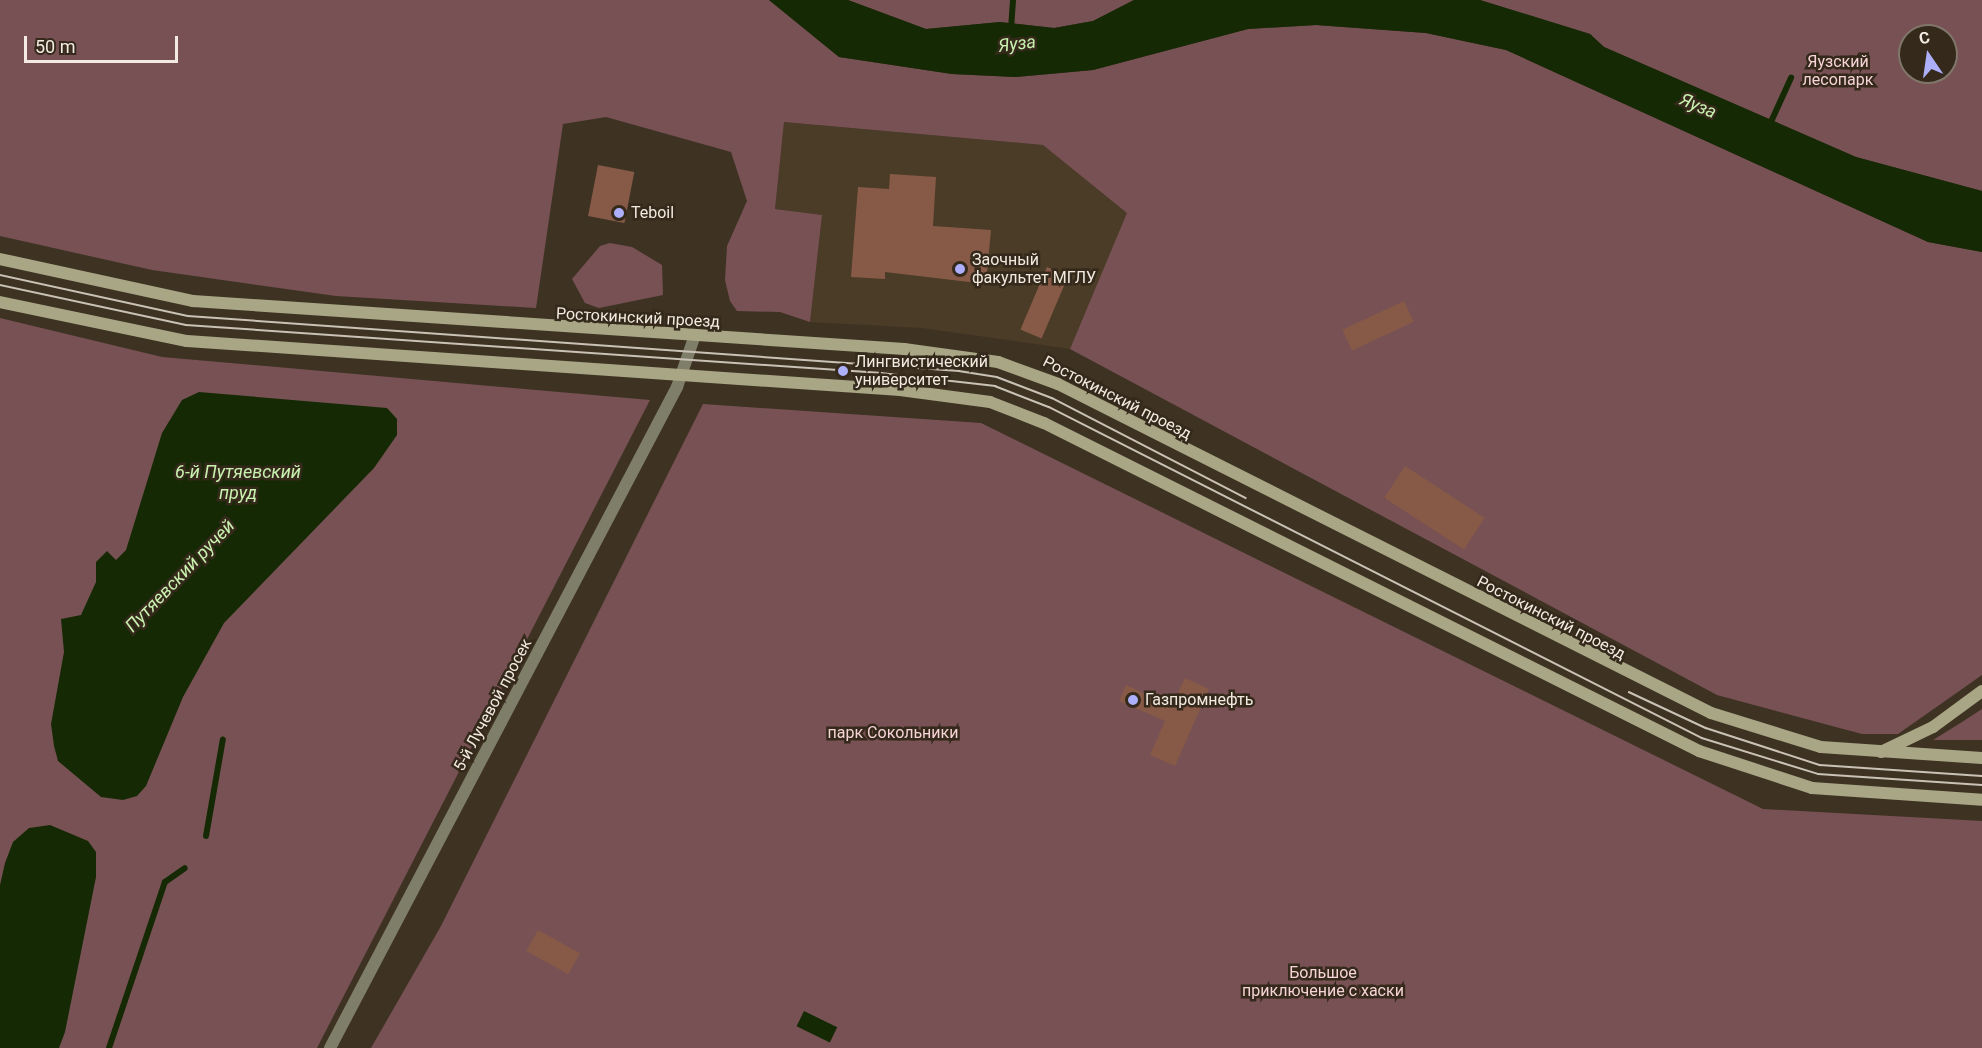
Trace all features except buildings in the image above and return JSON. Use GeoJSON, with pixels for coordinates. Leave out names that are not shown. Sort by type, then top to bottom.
{"type":"FeatureCollection","features":[{"type":"Feature","properties":{"kind":"main road","name":"Ростокинский проезд"},"geometry":{"type":"LineString","coordinates":[[0,259],[193,301],[694,338],[964,355],[1027,372],[1711,713],[1775,736],[1879,753],[1982,758]]}},
{"type":"Feature","properties":{"kind":"main road"},"geometry":{"type":"LineString","coordinates":[[0,302],[187,341],[900,390],[1006,407],[1699,751],[1812,788],[1982,800]]}},
{"type":"Feature","properties":{"kind":"main road"},"geometry":{"type":"LineString","coordinates":[[1879,753],[1933,727],[1982,691]]}},
{"type":"Feature","properties":{"kind":"street","name":"5-й Лучевой просек"},"geometry":{"type":"LineString","coordinates":[[330,1048],[681,376],[694,338]]}},
{"type":"Feature","properties":{"kind":"shaded area","name":"Заочный факультет МГЛУ"},"geometry":{"type":"Polygon","coordinates":[[[784,122],[1043,145],[1128,213],[1070,349],[922,328],[810,322],[822,215],[775,209],[784,122]]]}},
{"type":"Feature","properties":{"kind":"green space"},"geometry":{"type":"Polygon","coordinates":[[[0,0],[769,0],[839,57],[952,74],[1015,77],[1093,70],[1248,29],[1316,25],[1426,33],[1506,50],[1928,242],[1982,252],[1982,675],[1898,734],[1862,734],[1717,695],[1070,349],[1127,213],[1043,145],[784,122],[775,209],[822,215],[810,322],[780,312],[737,311],[730,301],[725,280],[727,246],[747,201],[731,152],[606,117],[563,124],[536,308],[336,296],[152,270],[0,236],[0,0]]]}},
{"type":"Feature","properties":{"kind":"green space"},"geometry":{"type":"Polygon","coordinates":[[[848,0],[1134,0],[1093,21],[1054,28],[1000,22],[926,29],[848,0]]]}},
{"type":"Feature","properties":{"kind":"green space","name":"Яузский лесопарк"},"geometry":{"type":"Polygon","coordinates":[[[1480,0],[1982,0],[1982,191],[1856,157],[1604,47],[1590,34],[1480,0]]]}},
{"type":"Feature","properties":{"kind":"green space"},"geometry":{"type":"Polygon","coordinates":[[[610,243],[632,247],[662,265],[663,295],[599,308],[585,303],[572,279],[600,246],[610,243]]]}},
{"type":"Feature","properties":{"kind":"green space"},"geometry":{"type":"Polygon","coordinates":[[[0,318],[162,357],[650,400],[317,1048],[0,1048],[0,318]]]}},
{"type":"Feature","properties":{"kind":"green space","name":"парк Сокольники"},"geometry":{"type":"Polygon","coordinates":[[[703,404],[981,423],[1763,809],[1982,821],[1982,1048],[371,1048],[441,926],[703,404]]]}},
{"type":"Feature","properties":{"kind":"green space"},"geometry":{"type":"Polygon","coordinates":[[[1982,709],[1982,740],[1933,740],[1962,722],[1982,709]]]}},
{"type":"Feature","properties":{"kind":"water","name":"Яуза"},"geometry":{"type":"Polygon","coordinates":[[[769,0],[848,0],[926,29],[1000,22],[1054,28],[1093,21],[1134,0],[1480,0],[1590,34],[1604,47],[1856,157],[1982,191],[1982,252],[1928,242],[1506,50],[1426,33],[1316,25],[1248,29],[1093,70],[1015,77],[952,74],[839,57],[769,0]]]}},
{"type":"Feature","properties":{"kind":"water","name":"6-й Путяевский пруд"},"geometry":{"type":"Polygon","coordinates":[[[199,392],[387,408],[397,419],[397,435],[374,468],[224,623],[183,697],[146,786],[137,796],[123,800],[101,797],[58,761],[54,746],[51,724],[64,652],[61,619],[81,615],[96,582],[96,562],[107,551],[116,560],[126,550],[162,433],[182,400],[199,392]]]}},
{"type":"Feature","properties":{"kind":"water"},"geometry":{"type":"Polygon","coordinates":[[[50,825],[88,841],[96,852],[96,877],[65,1032],[59,1048],[0,1048],[0,885],[13,842],[29,828],[50,825]]]}},
{"type":"Feature","properties":{"kind":"water"},"geometry":{"type":"Polygon","coordinates":[[[804,1011],[837,1027],[830,1042],[797,1026],[804,1011]]]}},
{"type":"Feature","properties":{"kind":"waterway","name":"Яуза"},"geometry":{"type":"LineString","coordinates":[[1011,29],[1013,0]]}},
{"type":"Feature","properties":{"kind":"waterway"},"geometry":{"type":"LineString","coordinates":[[1770,124],[1791,78]]}},
{"type":"Feature","properties":{"kind":"waterway"},"geometry":{"type":"LineString","coordinates":[[206,836],[223,739]]}},
{"type":"Feature","properties":{"kind":"waterway"},"geometry":{"type":"LineString","coordinates":[[109,1048],[165,882],[185,868]]}},
{"type":"Feature","properties":{"kind":"tram line"},"geometry":{"type":"LineString","coordinates":[[0,275],[188,316],[959,371],[997,377],[1052,398],[1246,498]]}},
{"type":"Feature","properties":{"kind":"tram line"},"geometry":{"type":"LineString","coordinates":[[0,285],[186,325],[881,373],[995,386],[1049,407],[1702,738],[1818,774],[1982,785]]}},
{"type":"Feature","properties":{"kind":"tram line"},"geometry":{"type":"LineString","coordinates":[[1629,692],[1706,728],[1820,765],[1982,776]]}},
{"type":"Feature","properties":{"kind":"place","name":"Teboil"},"geometry":{"type":"Point","coordinates":[619,213]}},
{"type":"Feature","properties":{"kind":"place","name":"Заочный факультет МГЛУ"},"geometry":{"type":"Point","coordinates":[960,269]}},
{"type":"Feature","properties":{"kind":"place","name":"Лингвистический университет"},"geometry":{"type":"Point","coordinates":[843,371]}},
{"type":"Feature","properties":{"kind":"place","name":"Газпромнефть"},"geometry":{"type":"Point","coordinates":[1133,700]}},
{"type":"Feature","properties":{"kind":"water label","name":"Путяевский ручей"},"geometry":{"type":"Point","coordinates":[180,576]}},
{"type":"Feature","properties":{"kind":"park label","name":"Большое приключение с хаски"},"geometry":{"type":"Point","coordinates":[1323,982]}}]}
